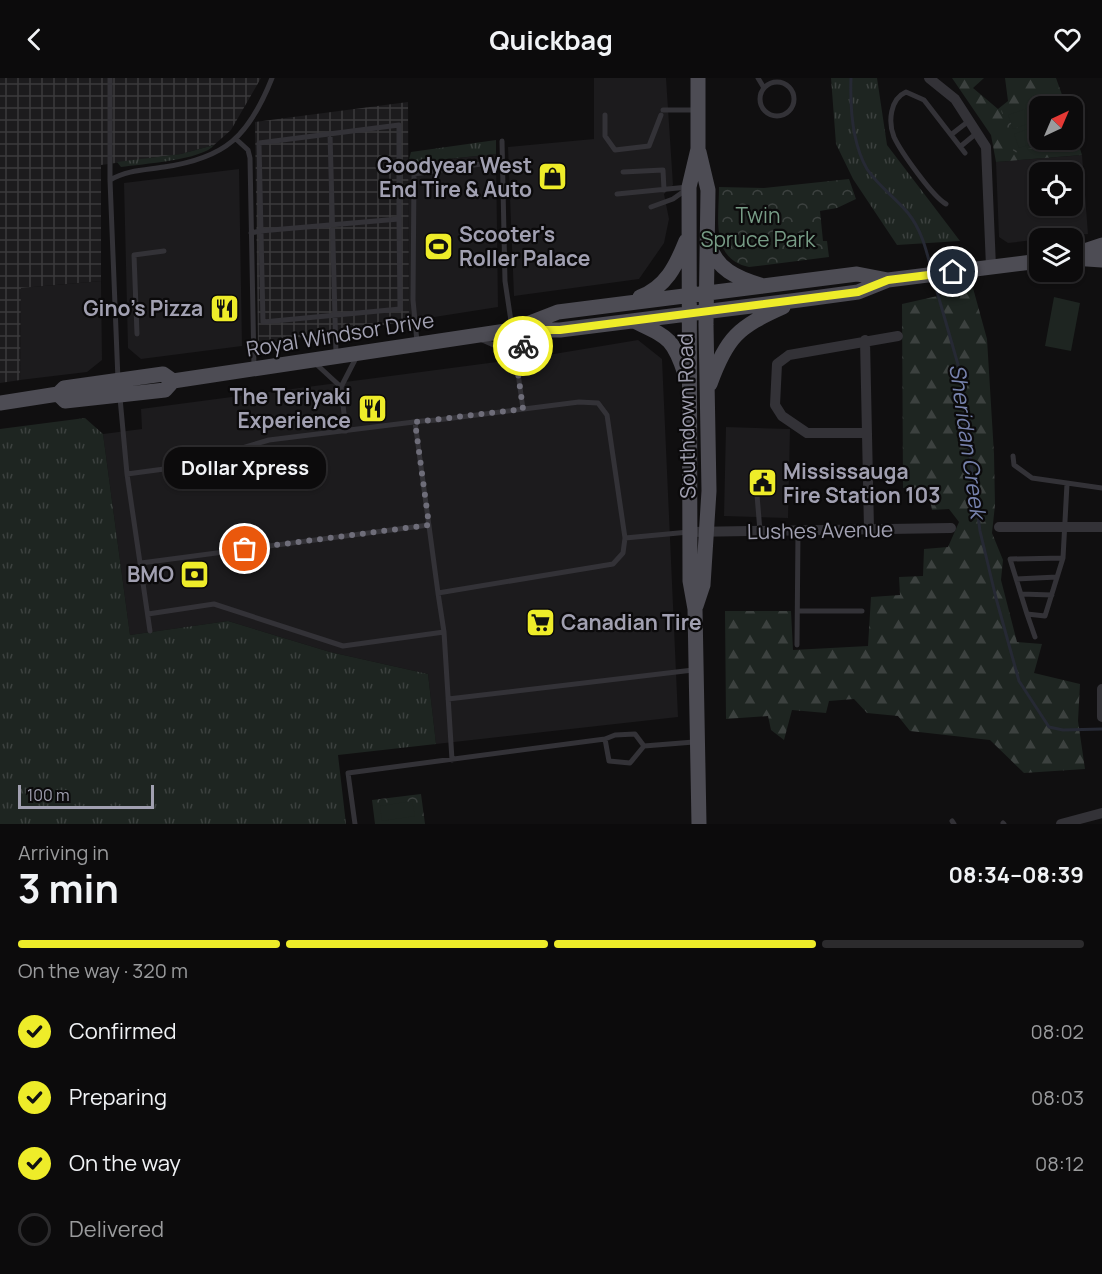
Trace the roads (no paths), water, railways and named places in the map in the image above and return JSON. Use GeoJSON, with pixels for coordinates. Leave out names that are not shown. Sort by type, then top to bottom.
{"type":"FeatureCollection","features":[{"type":"Feature","properties":{"kind":"main road","name":"Southdown Road"},"geometry":{"type":"LineString","coordinates":[[695,609],[703,585],[709,491],[707,392],[699,313],[690,296],[689,187],[698,150],[698,78]]}},
{"type":"Feature","properties":{"kind":"main road","name":"Southdown Road"},"geometry":{"type":"LineString","coordinates":[[698,150],[708,190],[707,293],[699,313],[689,385],[690,581],[695,609],[699,824]]}},
{"type":"Feature","properties":{"kind":"main road"},"geometry":{"type":"LineString","coordinates":[[625,302],[657,288],[672,273],[689,233]]}},
{"type":"Feature","properties":{"kind":"main road"},"geometry":{"type":"LineString","coordinates":[[708,238],[712,254],[728,272],[762,286]]}},
{"type":"Feature","properties":{"kind":"main road"},"geometry":{"type":"LineString","coordinates":[[1083,252],[1102,245]]}},
{"type":"Feature","properties":{"kind":"main road"},"geometry":{"type":"LineString","coordinates":[[1083,257],[1102,260]]}},
{"type":"Feature","properties":{"kind":"main road"},"geometry":{"type":"LineString","coordinates":[[888,280],[1029,262]]}},
{"type":"Feature","properties":{"kind":"main road","name":"Royal Windsor Drive"},"geometry":{"type":"LineString","coordinates":[[512,330],[558,312],[625,302],[690,296],[857,274],[888,280]]}},
{"type":"Feature","properties":{"kind":"main road","name":"Royal Windsor Drive"},"geometry":{"type":"LineString","coordinates":[[0,403],[58,394],[64,388],[119,388],[163,374],[173,381],[512,330],[560,330],[858,292],[888,280]]}},
{"type":"Feature","properties":{"kind":"main road"},"geometry":{"type":"LineString","coordinates":[[707,392],[721,353],[737,332],[757,318],[799,300]]}},
{"type":"Feature","properties":{"kind":"main road"},"geometry":{"type":"LineString","coordinates":[[633,320],[671,341],[677,350],[689,385]]}},
{"type":"Feature","properties":{"kind":"street"},"geometry":{"type":"LineString","coordinates":[[929,78],[951,95],[978,132],[987,153],[991,267]]}},
{"type":"Feature","properties":{"kind":"street"},"geometry":{"type":"LineString","coordinates":[[867,433],[807,433],[782,416],[775,405],[776,367],[783,357],[865,340],[898,336]]}},
{"type":"Feature","properties":{"kind":"street"},"geometry":{"type":"LineString","coordinates":[[865,340],[869,529]]}},
{"type":"Feature","properties":{"kind":"street"},"geometry":{"type":"LineString","coordinates":[[999,527],[1102,527]]}},
{"type":"Feature","properties":{"kind":"street","name":"Lushes Avenue"},"geometry":{"type":"LineString","coordinates":[[690,532],[951,528]]}},
{"type":"Feature","properties":{"kind":"street"},"geometry":{"type":"LineString","coordinates":[[1102,689],[1102,717]]}},
{"type":"Feature","properties":{"kind":"street"},"geometry":{"type":"LineString","coordinates":[[1061,824],[1102,813]]}},
{"type":"Feature","properties":{"kind":"lane"},"geometry":{"type":"LineString","coordinates":[[110,78],[110,180],[119,388],[127,474],[150,631]]}},
{"type":"Feature","properties":{"kind":"lane"},"geometry":{"type":"LineString","coordinates":[[110,180],[122,173],[190,164],[208,158],[237,139],[262,101],[272,78]]}},
{"type":"Feature","properties":{"kind":"lane"},"geometry":{"type":"LineString","coordinates":[[758,78],[764,88],[760,102],[766,111],[777,115],[791,107],[793,96],[788,86],[773,82],[764,88]]}},
{"type":"Feature","properties":{"kind":"lane"},"geometry":{"type":"LineString","coordinates":[[946,204],[935,196],[894,137],[892,104],[895,98],[906,92],[924,100],[965,153]]}},
{"type":"Feature","properties":{"kind":"lane"},"geometry":{"type":"LineString","coordinates":[[605,115],[605,136],[615,150],[649,146],[662,113],[698,110]]}},
{"type":"Feature","properties":{"kind":"lane"},"geometry":{"type":"LineString","coordinates":[[952,134],[970,120]]}},
{"type":"Feature","properties":{"kind":"lane"},"geometry":{"type":"LineString","coordinates":[[399,125],[400,309],[263,322],[260,143],[330,134],[399,125]]}},
{"type":"Feature","properties":{"kind":"lane"},"geometry":{"type":"LineString","coordinates":[[961,146],[978,132]]}},
{"type":"Feature","properties":{"kind":"lane"},"geometry":{"type":"LineString","coordinates":[[330,134],[336,356]]}},
{"type":"Feature","properties":{"kind":"lane"},"geometry":{"type":"LineString","coordinates":[[237,139],[248,150],[250,158],[254,368]]}},
{"type":"Feature","properties":{"kind":"lane"},"geometry":{"type":"LineString","coordinates":[[502,141],[505,281],[512,330]]}},
{"type":"Feature","properties":{"kind":"lane"},"geometry":{"type":"LineString","coordinates":[[418,344],[413,300],[414,174],[501,161]]}},
{"type":"Feature","properties":{"kind":"lane"},"geometry":{"type":"LineString","coordinates":[[623,172],[663,170],[664,190]]}},
{"type":"Feature","properties":{"kind":"lane"},"geometry":{"type":"LineString","coordinates":[[617,194],[689,187]]}},
{"type":"Feature","properties":{"kind":"lane"},"geometry":{"type":"LineString","coordinates":[[651,207],[673,199],[689,187]]}},
{"type":"Feature","properties":{"kind":"lane"},"geometry":{"type":"LineString","coordinates":[[251,233],[399,219]]}},
{"type":"Feature","properties":{"kind":"lane"},"geometry":{"type":"LineString","coordinates":[[137,334],[134,255],[164,251]]}},
{"type":"Feature","properties":{"kind":"lane"},"geometry":{"type":"LineString","coordinates":[[523,409],[517,366],[524,345],[533,330]]}},
{"type":"Feature","properties":{"kind":"lane"},"geometry":{"type":"LineString","coordinates":[[473,336],[505,350],[517,366]]}},
{"type":"Feature","properties":{"kind":"lane"},"geometry":{"type":"LineString","coordinates":[[346,431],[341,387],[360,353]]}},
{"type":"Feature","properties":{"kind":"lane"},"geometry":{"type":"LineString","coordinates":[[311,360],[341,387]]}},
{"type":"Feature","properties":{"kind":"lane"},"geometry":{"type":"LineString","coordinates":[[127,474],[209,464],[232,451],[269,440],[590,402],[604,409],[625,538],[623,553],[613,564],[438,593]]}},
{"type":"Feature","properties":{"kind":"lane"},"geometry":{"type":"LineString","coordinates":[[415,422],[444,632],[452,760]]}},
{"type":"Feature","properties":{"kind":"lane"},"geometry":{"type":"LineString","coordinates":[[1013,456],[1014,465],[1020,473],[1032,478],[1102,488]]}},
{"type":"Feature","properties":{"kind":"lane"},"geometry":{"type":"LineString","coordinates":[[1027,614],[1045,616],[1052,595],[1063,558],[1067,484]]}},
{"type":"Feature","properties":{"kind":"lane"},"geometry":{"type":"LineString","coordinates":[[757,495],[759,531]]}},
{"type":"Feature","properties":{"kind":"lane"},"geometry":{"type":"LineString","coordinates":[[141,563],[429,525]]}},
{"type":"Feature","properties":{"kind":"lane"},"geometry":{"type":"LineString","coordinates":[[797,645],[798,531]]}},
{"type":"Feature","properties":{"kind":"lane"},"geometry":{"type":"LineString","coordinates":[[625,538],[690,532]]}},
{"type":"Feature","properties":{"kind":"lane"},"geometry":{"type":"LineString","coordinates":[[1035,637],[1010,559],[1063,558]]}},
{"type":"Feature","properties":{"kind":"lane"},"geometry":{"type":"LineString","coordinates":[[1016,579],[1057,577]]}},
{"type":"Feature","properties":{"kind":"lane"},"geometry":{"type":"LineString","coordinates":[[1021,594],[1052,595]]}},
{"type":"Feature","properties":{"kind":"lane"},"geometry":{"type":"LineString","coordinates":[[148,614],[214,604],[343,646],[444,632]]}},
{"type":"Feature","properties":{"kind":"lane"},"geometry":{"type":"LineString","coordinates":[[798,611],[862,611]]}},
{"type":"Feature","properties":{"kind":"lane"},"geometry":{"type":"LineString","coordinates":[[448,699],[696,670]]}},
{"type":"Feature","properties":{"kind":"lane"},"geometry":{"type":"LineString","coordinates":[[355,824],[348,773],[605,739],[615,735],[635,734],[644,746]]}},
{"type":"Feature","properties":{"kind":"lane"},"geometry":{"type":"LineString","coordinates":[[605,739],[609,761],[630,763],[644,746],[699,742]]}},
{"type":"Feature","properties":{"kind":"waterway","name":"Sheridan Creek"},"geometry":{"type":"LineString","coordinates":[[851,78],[853,125],[862,159],[871,175],[913,219],[923,239],[931,268]]}},
{"type":"Feature","properties":{"kind":"waterway","name":"Sheridan Creek"},"geometry":{"type":"LineString","coordinates":[[934,281],[963,382],[965,418],[980,531],[1019,681],[1049,727],[1063,730],[1102,729]]}},
{"type":"Feature","properties":{"kind":"place","name":"Goodyear West End Tire & Auto"},"geometry":{"type":"Point","coordinates":[553,177]}},
{"type":"Feature","properties":{"kind":"place","name":"Scooter's Roller Palace"},"geometry":{"type":"Point","coordinates":[438,246]}},
{"type":"Feature","properties":{"kind":"place","name":"Gino's Pizza"},"geometry":{"type":"Point","coordinates":[224,308]}},
{"type":"Feature","properties":{"kind":"place","name":"The Teriyaki Experience"},"geometry":{"type":"Point","coordinates":[372,408]}},
{"type":"Feature","properties":{"kind":"place","name":"Mississauga Fire Station 103"},"geometry":{"type":"Point","coordinates":[762,483]}},
{"type":"Feature","properties":{"kind":"place","name":"Dollar Xpress"},"geometry":{"type":"Point","coordinates":[245,549]}},
{"type":"Feature","properties":{"kind":"place","name":"BMO"},"geometry":{"type":"Point","coordinates":[195,574]}},
{"type":"Feature","properties":{"kind":"place","name":"Canadian Tire"},"geometry":{"type":"Point","coordinates":[540,622]}},
{"type":"Feature","properties":{"kind":"park label","name":"Twin Spruce Park"},"geometry":{"type":"Point","coordinates":[758,227]}}]}
